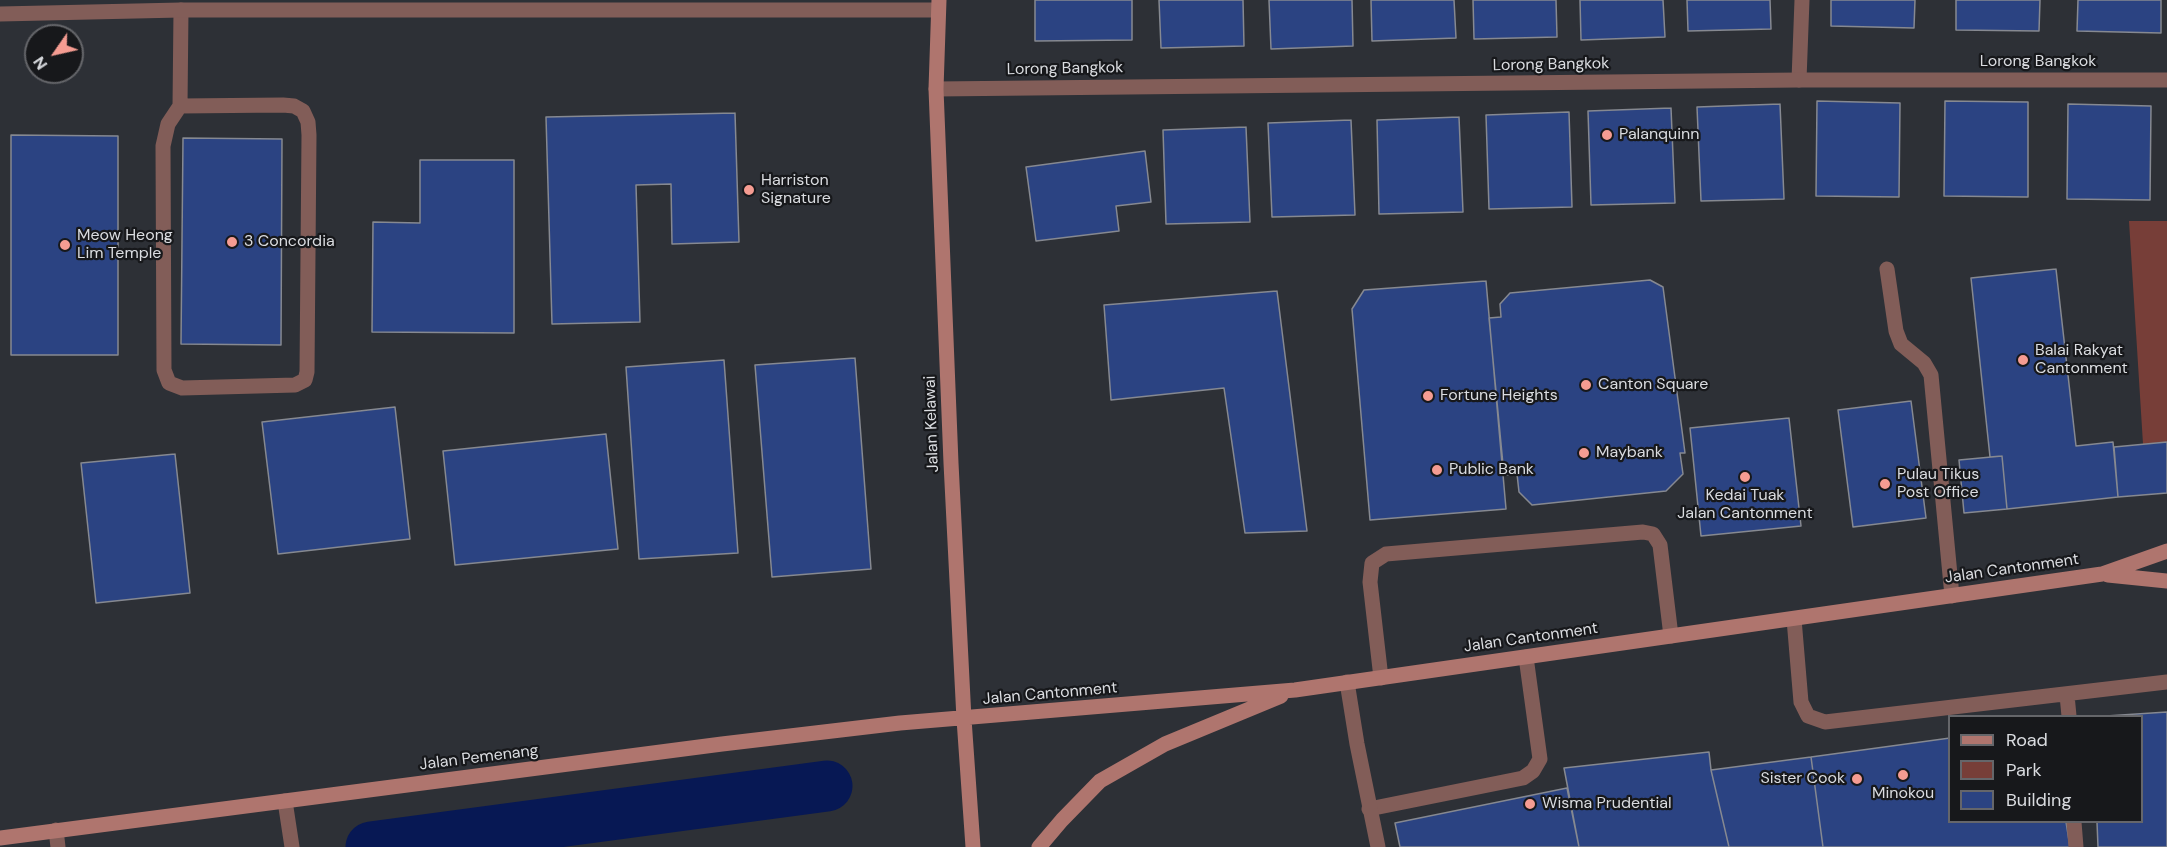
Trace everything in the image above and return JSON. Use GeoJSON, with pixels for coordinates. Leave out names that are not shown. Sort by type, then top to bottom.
{"type":"FeatureCollection","features":[{"type":"Feature","properties":{"kind":"main road","name":"Jalan Kelawai"},"geometry":{"type":"LineString","coordinates":[[938,5],[936,89],[964,719],[973,847]]}},
{"type":"Feature","properties":{"kind":"main road","name":"Jalan Cantonment"},"geometry":{"type":"LineString","coordinates":[[964,719],[1295,690],[1381,678],[2102,574],[2167,551]]}},
{"type":"Feature","properties":{"kind":"main road","name":"Jalan Cantonment"},"geometry":{"type":"LineString","coordinates":[[2102,574],[2167,581]]}},
{"type":"Feature","properties":{"kind":"main road"},"geometry":{"type":"LineString","coordinates":[[1039,847],[1101,781],[1164,744],[1295,690]]}},
{"type":"Feature","properties":{"kind":"main road","name":"Jalan Pemenang"},"geometry":{"type":"LineString","coordinates":[[0,838],[722,744],[900,723],[964,719]]}},
{"type":"Feature","properties":{"kind":"street"},"geometry":{"type":"LineString","coordinates":[[1799,80],[1802,0]]}},
{"type":"Feature","properties":{"kind":"street"},"geometry":{"type":"LineString","coordinates":[[180,106],[294,106],[303,111],[308,122],[307,372],[305,380],[295,385],[182,388],[169,383],[164,370],[163,146],[168,124],[180,106],[182,5]]}},
{"type":"Feature","properties":{"kind":"street"},"geometry":{"type":"LineString","coordinates":[[0,14],[182,5],[938,5]]}},
{"type":"Feature","properties":{"kind":"street","name":"Lorong Bangkok"},"geometry":{"type":"LineString","coordinates":[[936,89],[1799,80],[2167,80]]}},
{"type":"Feature","properties":{"kind":"street"},"geometry":{"type":"LineString","coordinates":[[1887,269],[1896,331],[1901,344],[1924,363],[1931,375],[1952,596]]}},
{"type":"Feature","properties":{"kind":"street"},"geometry":{"type":"LineString","coordinates":[[1381,678],[1371,582],[1372,563],[1386,554],[1642,532],[1653,534],[1660,545],[1671,636]]}},
{"type":"Feature","properties":{"kind":"street"},"geometry":{"type":"LineString","coordinates":[[1794,619],[1801,702],[1808,716],[1825,722],[2167,682]]}},
{"type":"Feature","properties":{"kind":"street"},"geometry":{"type":"LineString","coordinates":[[1369,809],[1523,778],[1533,771],[1540,759],[1526,657]]}},
{"type":"Feature","properties":{"kind":"street"},"geometry":{"type":"LineString","coordinates":[[1347,682],[1369,809],[1378,847]]}},
{"type":"Feature","properties":{"kind":"street"},"geometry":{"type":"LineString","coordinates":[[2067,695],[2068,715]]}},
{"type":"Feature","properties":{"kind":"street"},"geometry":{"type":"LineString","coordinates":[[285,801],[292,847]]}},
{"type":"Feature","properties":{"kind":"street"},"geometry":{"type":"LineString","coordinates":[[2074,823],[2076,847]]}},
{"type":"Feature","properties":{"kind":"street"},"geometry":{"type":"LineString","coordinates":[[56,830],[58,847]]}},
{"type":"Feature","properties":{"kind":"green space"},"geometry":{"type":"Polygon","coordinates":[[[2129,221],[2167,221],[2167,442],[2143,444],[2129,221]]]}},
{"type":"Feature","properties":{"kind":"building"},"geometry":{"type":"Polygon","coordinates":[[[1035,0],[1132,0],[1132,40],[1035,41],[1035,0]]]}},
{"type":"Feature","properties":{"kind":"building"},"geometry":{"type":"Polygon","coordinates":[[[1159,0],[1243,0],[1244,46],[1161,48],[1159,0]]]}},
{"type":"Feature","properties":{"kind":"building"},"geometry":{"type":"Polygon","coordinates":[[[1269,0],[1352,0],[1353,46],[1271,49],[1269,0]]]}},
{"type":"Feature","properties":{"kind":"building"},"geometry":{"type":"Polygon","coordinates":[[[1371,0],[1454,0],[1456,38],[1372,41],[1371,0]]]}},
{"type":"Feature","properties":{"kind":"building"},"geometry":{"type":"Polygon","coordinates":[[[1473,0],[1556,0],[1557,37],[1474,39],[1473,0]]]}},
{"type":"Feature","properties":{"kind":"building"},"geometry":{"type":"Polygon","coordinates":[[[1580,0],[1663,0],[1665,37],[1581,40],[1580,0]]]}},
{"type":"Feature","properties":{"kind":"building"},"geometry":{"type":"Polygon","coordinates":[[[1687,0],[1770,0],[1771,29],[1688,31],[1687,0]]]}},
{"type":"Feature","properties":{"kind":"building"},"geometry":{"type":"Polygon","coordinates":[[[1831,0],[1915,0],[1914,28],[1831,26],[1831,0]]]}},
{"type":"Feature","properties":{"kind":"building"},"geometry":{"type":"Polygon","coordinates":[[[1956,0],[2040,0],[2039,31],[1956,30],[1956,0]]]}},
{"type":"Feature","properties":{"kind":"building"},"geometry":{"type":"Polygon","coordinates":[[[2078,0],[2161,0],[2161,33],[2077,31],[2078,0]]]}},
{"type":"Feature","properties":{"kind":"building"},"geometry":{"type":"Polygon","coordinates":[[[1817,101],[1900,103],[1899,197],[1816,196],[1817,101]]]}},
{"type":"Feature","properties":{"kind":"building"},"geometry":{"type":"Polygon","coordinates":[[[1945,101],[2028,102],[2028,197],[1944,196],[1945,101]]]}},
{"type":"Feature","properties":{"kind":"building"},"geometry":{"type":"Polygon","coordinates":[[[1780,104],[1784,199],[1701,201],[1697,107],[1780,104]]]}},
{"type":"Feature","properties":{"kind":"building"},"geometry":{"type":"Polygon","coordinates":[[[2068,104],[2151,106],[2150,200],[2067,199],[2068,104]]]}},
{"type":"Feature","properties":{"kind":"building"},"geometry":{"type":"Polygon","coordinates":[[[1671,108],[1675,203],[1591,205],[1588,111],[1671,108]]]}},
{"type":"Feature","properties":{"kind":"building"},"geometry":{"type":"Polygon","coordinates":[[[1569,112],[1572,207],[1489,209],[1486,115],[1569,112]]]}},
{"type":"Feature","properties":{"kind":"building"},"geometry":{"type":"Polygon","coordinates":[[[735,113],[739,242],[672,244],[671,184],[636,185],[640,322],[552,324],[546,117],[735,113]]]}},
{"type":"Feature","properties":{"kind":"building"},"geometry":{"type":"Polygon","coordinates":[[[1459,117],[1463,212],[1379,214],[1377,120],[1459,117]]]}},
{"type":"Feature","properties":{"kind":"building"},"geometry":{"type":"Polygon","coordinates":[[[1351,120],[1355,215],[1272,217],[1268,123],[1351,120]]]}},
{"type":"Feature","properties":{"kind":"building"},"geometry":{"type":"Polygon","coordinates":[[[1246,127],[1250,222],[1166,224],[1163,130],[1246,127]]]}},
{"type":"Feature","properties":{"kind":"building","name":"Meow Heong Lim Temple"},"geometry":{"type":"Polygon","coordinates":[[[11,135],[118,136],[118,355],[11,355],[11,135]]]}},
{"type":"Feature","properties":{"kind":"building","name":"3 Concordia"},"geometry":{"type":"Polygon","coordinates":[[[183,138],[282,139],[281,345],[181,344],[183,138]]]}},
{"type":"Feature","properties":{"kind":"building"},"geometry":{"type":"Polygon","coordinates":[[[1145,151],[1151,202],[1116,206],[1119,231],[1036,241],[1026,167],[1145,151]]]}},
{"type":"Feature","properties":{"kind":"building"},"geometry":{"type":"Polygon","coordinates":[[[420,160],[514,160],[514,333],[372,332],[373,222],[420,223],[420,160]]]}},
{"type":"Feature","properties":{"kind":"building","name":"Balai Rakyat Cantonment"},"geometry":{"type":"Polygon","coordinates":[[[2056,269],[2076,446],[2113,442],[2118,497],[2007,509],[2002,456],[1990,457],[1971,278],[2056,269]]]}},
{"type":"Feature","properties":{"kind":"building","name":"Canton Square"},"geometry":{"type":"Polygon","coordinates":[[[1650,280],[1663,287],[1685,453],[1680,453],[1683,474],[1666,491],[1532,505],[1519,492],[1517,474],[1504,475],[1489,318],[1501,317],[1500,304],[1510,293],[1650,280]]]}},
{"type":"Feature","properties":{"kind":"building","name":"Fortune Heights"},"geometry":{"type":"Polygon","coordinates":[[[1486,281],[1506,509],[1370,520],[1352,309],[1364,290],[1486,281]]]}},
{"type":"Feature","properties":{"kind":"building"},"geometry":{"type":"Polygon","coordinates":[[[1277,291],[1307,531],[1245,533],[1224,388],[1111,400],[1104,305],[1277,291]]]}},
{"type":"Feature","properties":{"kind":"building"},"geometry":{"type":"Polygon","coordinates":[[[855,358],[871,569],[772,577],[755,365],[855,358]]]}},
{"type":"Feature","properties":{"kind":"building"},"geometry":{"type":"Polygon","coordinates":[[[724,360],[738,553],[639,559],[626,367],[724,360]]]}},
{"type":"Feature","properties":{"kind":"building","name":"Pulau Tikus Post Office"},"geometry":{"type":"Polygon","coordinates":[[[1911,401],[1926,518],[1853,527],[1838,410],[1911,401]]]}},
{"type":"Feature","properties":{"kind":"building"},"geometry":{"type":"Polygon","coordinates":[[[395,407],[410,539],[278,554],[262,422],[395,407]]]}},
{"type":"Feature","properties":{"kind":"building","name":"Kedai Tuak Jalan Cantonment"},"geometry":{"type":"Polygon","coordinates":[[[1789,418],[1801,526],[1701,536],[1690,428],[1789,418]]]}},
{"type":"Feature","properties":{"kind":"building"},"geometry":{"type":"Polygon","coordinates":[[[606,434],[618,549],[455,565],[443,451],[606,434]]]}},
{"type":"Feature","properties":{"kind":"building"},"geometry":{"type":"Polygon","coordinates":[[[2167,442],[2167,493],[2118,497],[2114,447],[2167,442]]]}},
{"type":"Feature","properties":{"kind":"building"},"geometry":{"type":"Polygon","coordinates":[[[175,454],[190,593],[96,603],[81,463],[175,454]]]}},
{"type":"Feature","properties":{"kind":"building"},"geometry":{"type":"Polygon","coordinates":[[[2002,456],[2007,509],[1964,513],[1959,460],[2002,456]]]}},
{"type":"Feature","properties":{"kind":"building"},"geometry":{"type":"Polygon","coordinates":[[[2167,712],[2167,847],[2098,847],[2097,823],[2143,823],[2143,715],[2121,715],[2167,712]]]}},
{"type":"Feature","properties":{"kind":"building"},"geometry":{"type":"Polygon","coordinates":[[[1948,738],[1948,823],[2066,823],[2070,847],[1823,847],[1811,757],[1948,738]]]}},
{"type":"Feature","properties":{"kind":"building"},"geometry":{"type":"Polygon","coordinates":[[[1709,752],[1729,847],[1579,847],[1564,768],[1709,752]]]}},
{"type":"Feature","properties":{"kind":"building"},"geometry":{"type":"Polygon","coordinates":[[[1811,757],[1823,847],[1729,847],[1711,770],[1811,757]]]}},
{"type":"Feature","properties":{"kind":"building","name":"Wisma Prudential"},"geometry":{"type":"Polygon","coordinates":[[[1567,788],[1579,847],[1400,847],[1395,823],[1567,788]]]}},
{"type":"Feature","properties":{"kind":"waterway"},"geometry":{"type":"LineString","coordinates":[[371,847],[827,786]]}},
{"type":"Feature","properties":{"kind":"place","name":"Palanquinn"},"geometry":{"type":"Point","coordinates":[1607,135]}},
{"type":"Feature","properties":{"kind":"place","name":"Harriston Signature"},"geometry":{"type":"Point","coordinates":[749,190]}},
{"type":"Feature","properties":{"kind":"place","name":"3 Concordia"},"geometry":{"type":"Point","coordinates":[232,242]}},
{"type":"Feature","properties":{"kind":"place","name":"Meow Heong Lim Temple"},"geometry":{"type":"Point","coordinates":[65,245]}},
{"type":"Feature","properties":{"kind":"place","name":"Balai Rakyat Cantonment"},"geometry":{"type":"Point","coordinates":[2023,360]}},
{"type":"Feature","properties":{"kind":"place","name":"Canton Square"},"geometry":{"type":"Point","coordinates":[1586,385]}},
{"type":"Feature","properties":{"kind":"place","name":"Fortune Heights"},"geometry":{"type":"Point","coordinates":[1428,396]}},
{"type":"Feature","properties":{"kind":"place","name":"Maybank"},"geometry":{"type":"Point","coordinates":[1584,453]}},
{"type":"Feature","properties":{"kind":"place","name":"Public Bank"},"geometry":{"type":"Point","coordinates":[1437,470]}},
{"type":"Feature","properties":{"kind":"place","name":"Kedai Tuak Jalan Cantonment"},"geometry":{"type":"Point","coordinates":[1745,477]}},
{"type":"Feature","properties":{"kind":"place","name":"Pulau Tikus Post Office"},"geometry":{"type":"Point","coordinates":[1885,484]}},
{"type":"Feature","properties":{"kind":"place","name":"Minokou"},"geometry":{"type":"Point","coordinates":[1903,775]}},
{"type":"Feature","properties":{"kind":"place","name":"Sister Cook"},"geometry":{"type":"Point","coordinates":[1857,779]}},
{"type":"Feature","properties":{"kind":"place","name":"Wisma Prudential"},"geometry":{"type":"Point","coordinates":[1530,804]}}]}
